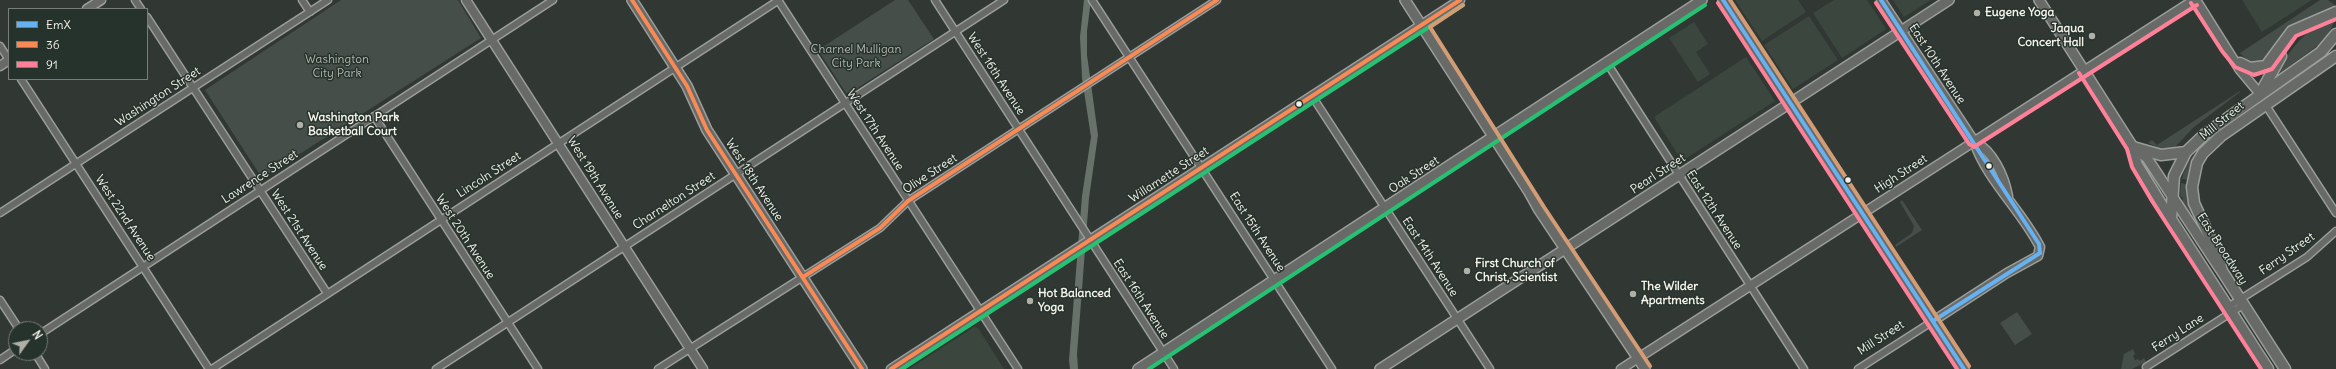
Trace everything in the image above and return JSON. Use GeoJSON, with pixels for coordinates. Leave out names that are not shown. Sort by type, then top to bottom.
{"type":"FeatureCollection","features":[{"type":"Feature","properties":{"kind":"main road","name":"West 18th Avenue"},"geometry":{"type":"LineString","coordinates":[[632,0],[689,90],[707,130],[862,369]]}},
{"type":"Feature","properties":{"kind":"main road"},"geometry":{"type":"LineString","coordinates":[[1405,0],[1564,248],[1645,369]]}},
{"type":"Feature","properties":{"kind":"main road","name":"Oak Street"},"geometry":{"type":"LineString","coordinates":[[1138,369],[1702,0]]}},
{"type":"Feature","properties":{"kind":"main road"},"geometry":{"type":"LineString","coordinates":[[1722,0],[1964,369]]}},
{"type":"Feature","properties":{"kind":"main road","name":"Pearl Street"},"geometry":{"type":"LineString","coordinates":[[1380,369],[1789,102],[1949,0]]}},
{"type":"Feature","properties":{"kind":"main road","name":"East Broadway"},"geometry":{"type":"LineString","coordinates":[[2039,0],[2133,147],[2137,164],[2171,219],[2268,369]]}},
{"type":"Feature","properties":{"kind":"main road"},"geometry":{"type":"LineString","coordinates":[[2240,63],[2256,69],[2266,66],[2289,34],[2310,22],[2336,12]]}},
{"type":"Feature","properties":{"kind":"main road","name":"Mill Street"},"geometry":{"type":"LineString","coordinates":[[2171,219],[2174,176],[2186,152],[2214,126],[2260,94],[2282,55],[2310,22]]}},
{"type":"Feature","properties":{"kind":"main road"},"geometry":{"type":"LineString","coordinates":[[2265,104],[2260,94],[2321,52],[2336,34]]}},
{"type":"Feature","properties":{"kind":"main road"},"geometry":{"type":"LineString","coordinates":[[2324,65],[2336,56]]}},
{"type":"Feature","properties":{"kind":"main road"},"geometry":{"type":"LineString","coordinates":[[2324,65],[2336,60]]}},
{"type":"Feature","properties":{"kind":"main road","name":"Mill Street"},"geometry":{"type":"LineString","coordinates":[[2222,271],[2218,255],[2194,203],[2194,175],[2197,163],[2211,144],[2265,104],[2324,65]]}},
{"type":"Feature","properties":{"kind":"main road"},"geometry":{"type":"LineString","coordinates":[[2133,147],[2161,155],[2186,152]]}},
{"type":"Feature","properties":{"kind":"main road","name":"East Broadway"},"geometry":{"type":"LineString","coordinates":[[2133,147],[2147,158],[2285,369]]}},
{"type":"Feature","properties":{"kind":"street"},"geometry":{"type":"LineString","coordinates":[[89,8],[101,0]]}},
{"type":"Feature","properties":{"kind":"street"},"geometry":{"type":"LineString","coordinates":[[302,0],[310,12]]}},
{"type":"Feature","properties":{"kind":"street","name":"Washington Street"},"geometry":{"type":"LineString","coordinates":[[0,213],[328,0]]}},
{"type":"Feature","properties":{"kind":"street","name":"West 19th Avenue"},"geometry":{"type":"LineString","coordinates":[[466,0],[703,369]]}},
{"type":"Feature","properties":{"kind":"street","name":"Lawrence Street"},"geometry":{"type":"LineString","coordinates":[[48,329],[553,0]]}},
{"type":"Feature","properties":{"kind":"street","name":"Lincoln Street"},"geometry":{"type":"LineString","coordinates":[[211,369],[778,0]]}},
{"type":"Feature","properties":{"kind":"street","name":"West 17th Avenue"},"geometry":{"type":"LineString","coordinates":[[778,0],[1018,369]]}},
{"type":"Feature","properties":{"kind":"street","name":"West 16th Avenue"},"geometry":{"type":"LineString","coordinates":[[935,0],[1090,240]]}},
{"type":"Feature","properties":{"kind":"street","name":"Charnelton Street"},"geometry":{"type":"LineString","coordinates":[[436,369],[623,246],[1004,0]]}},
{"type":"Feature","properties":{"kind":"street","name":"Olive Street"},"geometry":{"type":"LineString","coordinates":[[658,369],[880,228],[908,201],[1217,0]]}},
{"type":"Feature","properties":{"kind":"street","name":"Willamette Street"},"geometry":{"type":"LineString","coordinates":[[891,369],[1460,0]]}},
{"type":"Feature","properties":{"kind":"street","name":"East 10th Avenue"},"geometry":{"type":"LineString","coordinates":[[1881,0],[1974,141],[1977,151],[2039,244],[2040,253]]}},
{"type":"Feature","properties":{"kind":"street"},"geometry":{"type":"LineString","coordinates":[[2195,0],[2252,86],[2260,94]]}},
{"type":"Feature","properties":{"kind":"street","name":"High Street"},"geometry":{"type":"LineString","coordinates":[[1621,369],[2195,0]]}},
{"type":"Feature","properties":{"kind":"street","name":"East 15th Avenue"},"geometry":{"type":"LineString","coordinates":[[1093,1],[1128,58],[1202,168],[1332,369]]}},
{"type":"Feature","properties":{"kind":"street","name":"West 21st Avenue"},"geometry":{"type":"LineString","coordinates":[[148,20],[327,293]]}},
{"type":"Feature","properties":{"kind":"street"},"geometry":{"type":"LineString","coordinates":[[0,46],[8,58]]}},
{"type":"Feature","properties":{"kind":"street"},"geometry":{"type":"LineString","coordinates":[[2227,48],[2240,63],[2260,94]]}},
{"type":"Feature","properties":{"kind":"street","name":"East 12th Avenue"},"geometry":{"type":"LineString","coordinates":[[1607,63],[1804,369]]}},
{"type":"Feature","properties":{"kind":"street","name":"West 22nd Avenue"},"geometry":{"type":"LineString","coordinates":[[22,80],[211,369]]}},
{"type":"Feature","properties":{"kind":"street","name":"East 14th Avenue"},"geometry":{"type":"LineString","coordinates":[[1312,96],[1490,369]]}},
{"type":"Feature","properties":{"kind":"street"},"geometry":{"type":"LineString","coordinates":[[2265,104],[2336,213]]}},
{"type":"Feature","properties":{"kind":"street","name":"West 20th Avenue"},"geometry":{"type":"LineString","coordinates":[[374,116],[538,369]]}},
{"type":"Feature","properties":{"kind":"street","name":"Ferry Street"},"geometry":{"type":"LineString","coordinates":[[2241,302],[2306,257],[2336,230]]}},
{"type":"Feature","properties":{"kind":"street","name":"East 16th Avenue"},"geometry":{"type":"LineString","coordinates":[[1090,240],[1174,369]]}},
{"type":"Feature","properties":{"kind":"street","name":"Mill Street"},"geometry":{"type":"LineString","coordinates":[[1858,369],[2007,273],[2038,256],[2040,253]]}},
{"type":"Feature","properties":{"kind":"street"},"geometry":{"type":"LineString","coordinates":[[0,300],[14,321]]}},
{"type":"Feature","properties":{"kind":"street","name":"Ferry Lane"},"geometry":{"type":"LineString","coordinates":[[2146,367],[2241,302]]}},
{"type":"Feature","properties":{"kind":"shaded area"},"geometry":{"type":"Polygon","coordinates":[[[1084,0],[1091,0],[1087,31],[1087,55],[1098,135],[1089,198],[1077,354],[1078,369],[1070,369],[1069,360],[1082,196],[1091,137],[1082,78],[1080,37],[1084,0]]]}},
{"type":"Feature","properties":{"kind":"shaded area"},"geometry":{"type":"Polygon","coordinates":[[[1735,0],[1798,0],[1806,12],[1762,41],[1735,0]]]}},
{"type":"Feature","properties":{"kind":"shaded area"},"geometry":{"type":"Polygon","coordinates":[[[1834,0],[1867,0],[1886,29],[1842,58],[1813,13],[1834,0]]]}},
{"type":"Feature","properties":{"kind":"shaded area"},"geometry":{"type":"Polygon","coordinates":[[[1893,0],[1931,0],[1904,17],[1893,0]]]}},
{"type":"Feature","properties":{"kind":"shaded area"},"geometry":{"type":"Polygon","coordinates":[[[2242,0],[2312,0],[2262,32],[2242,0]]]}},
{"type":"Feature","properties":{"kind":"shaded area"},"geometry":{"type":"Polygon","coordinates":[[[1809,16],[1838,60],[1793,89],[1764,45],[1809,16]]]}},
{"type":"Feature","properties":{"kind":"shaded area"},"geometry":{"type":"Polygon","coordinates":[[[1694,22],[1708,44],[1696,52],[1710,74],[1698,82],[1669,38],[1694,22]]]}},
{"type":"Feature","properties":{"kind":"shaded area"},"geometry":{"type":"Polygon","coordinates":[[[1746,57],[1775,101],[1682,161],[1654,117],[1746,57]]]}},
{"type":"Feature","properties":{"kind":"shaded area"},"geometry":{"type":"Polygon","coordinates":[[[974,327],[978,328],[1004,369],[909,369],[974,327]]]}},
{"type":"Feature","properties":{"kind":"green space","name":"Washington City Park"},"geometry":{"type":"Polygon","coordinates":[[[341,0],[458,0],[481,38],[262,178],[205,90],[341,0]]]}},
{"type":"Feature","properties":{"kind":"green space","name":"Charnel Mulligan City Park"},"geometry":{"type":"Polygon","coordinates":[[[895,0],[908,0],[934,39],[851,92],[846,93],[818,50],[895,0]]]}},
{"type":"Feature","properties":{"kind":"green space"},"geometry":{"type":"Polygon","coordinates":[[[2320,0],[2328,0],[2336,6],[2293,27],[2267,62],[2252,65],[2240,53],[2320,0]]]}},
{"type":"Feature","properties":{"kind":"green space"},"geometry":{"type":"Polygon","coordinates":[[[2336,19],[2325,40],[2280,73],[2278,71],[2302,38],[2317,26],[2336,19]]]}},
{"type":"Feature","properties":{"kind":"green space"},"geometry":{"type":"Polygon","coordinates":[[[2240,91],[2194,127],[2175,147],[2161,149],[2148,143],[2152,140],[2157,145],[2240,91]]]}},
{"type":"Feature","properties":{"kind":"green space"},"geometry":{"type":"Polygon","coordinates":[[[2252,108],[2254,110],[2224,130],[2189,180],[2182,179],[2186,167],[2201,146],[2220,129],[2252,108]]]}},
{"type":"Feature","properties":{"kind":"green space"},"geometry":{"type":"Polygon","coordinates":[[[2181,183],[2186,184],[2187,199],[2190,200],[2198,223],[2182,202],[2183,198],[2180,196],[2181,183]]]}},
{"type":"Feature","properties":{"kind":"green space"},"geometry":{"type":"Polygon","coordinates":[[[1902,200],[1922,230],[1896,247],[1895,245],[1912,233],[1914,226],[1900,202],[1902,200]]]}},
{"type":"Feature","properties":{"kind":"green space"},"geometry":{"type":"Polygon","coordinates":[[[2017,312],[2032,334],[2015,345],[2000,323],[2017,312]]]}},
{"type":"Feature","properties":{"kind":"green space"},"geometry":{"type":"Polygon","coordinates":[[[2133,349],[2135,354],[2133,356],[2135,360],[2138,359],[2140,361],[2144,358],[2146,362],[2132,369],[2121,369],[2124,354],[2133,349]]]}},
{"type":"Feature","properties":{"kind":"transit line","name":"36"},"geometry":{"type":"LineString","coordinates":[[632,0],[687,86],[707,130],[862,369]]}},
{"type":"Feature","properties":{"kind":"transit line","name":"36"},"geometry":{"type":"LineString","coordinates":[[803,277],[880,228],[908,201],[1217,0]]}},
{"type":"Feature","properties":{"kind":"transit line","name":"36"},"geometry":{"type":"LineString","coordinates":[[891,369],[1460,0]]}},
{"type":"Feature","properties":{"kind":"transit line","name":"EmX"},"geometry":{"type":"LineString","coordinates":[[1723,0],[1964,369]]}},
{"type":"Feature","properties":{"kind":"transit line"},"geometry":{"type":"LineString","coordinates":[[1730,0],[1969,366]]}},
{"type":"Feature","properties":{"kind":"transit line","name":"EmX"},"geometry":{"type":"LineString","coordinates":[[1881,0],[2039,244],[2040,253]]}},
{"type":"Feature","properties":{"kind":"transit line","name":"91"},"geometry":{"type":"LineString","coordinates":[[1718,3],[1957,369]]}},
{"type":"Feature","properties":{"kind":"transit line","name":"91"},"geometry":{"type":"LineString","coordinates":[[1876,3],[1969,144],[1974,147],[2197,5]]}},
{"type":"Feature","properties":{"kind":"transit line","name":"91"},"geometry":{"type":"LineString","coordinates":[[2191,3],[2222,51],[2235,67],[2254,75],[2272,69],[2296,36],[2336,19]]}},
{"type":"Feature","properties":{"kind":"transit line"},"geometry":{"type":"LineString","coordinates":[[902,369],[1463,5]]}},
{"type":"Feature","properties":{"kind":"transit line"},"geometry":{"type":"LineString","coordinates":[[1463,5],[1430,27],[1544,207],[1650,366]]}},
{"type":"Feature","properties":{"kind":"transit line"},"geometry":{"type":"LineString","coordinates":[[1149,369],[1705,5]]}},
{"type":"Feature","properties":{"kind":"transit line","name":"91"},"geometry":{"type":"LineString","coordinates":[[2079,73],[2127,149],[2132,167],[2152,201],[2261,369]]}},
{"type":"Feature","properties":{"kind":"transit line","name":"EmX"},"geometry":{"type":"LineString","coordinates":[[1933,321],[2040,253]]}},
{"type":"Feature","properties":{"kind":"place","name":"Eugene Yoga"},"geometry":{"type":"Point","coordinates":[1977,13]}},
{"type":"Feature","properties":{"kind":"place","name":"Jaqua Concert Hall"},"geometry":{"type":"Point","coordinates":[2092,36]}},
{"type":"Feature","properties":{"kind":"place","name":"Washington Park Basketball Court"},"geometry":{"type":"Point","coordinates":[300,125]}},
{"type":"Feature","properties":{"kind":"place","name":"First Church of Christ, Scientist"},"geometry":{"type":"Point","coordinates":[1467,271]}},
{"type":"Feature","properties":{"kind":"place","name":"The Wilder Apartments"},"geometry":{"type":"Point","coordinates":[1633,294]}},
{"type":"Feature","properties":{"kind":"place","name":"Hot Balanced Yoga"},"geometry":{"type":"Point","coordinates":[1030,301]}}]}
